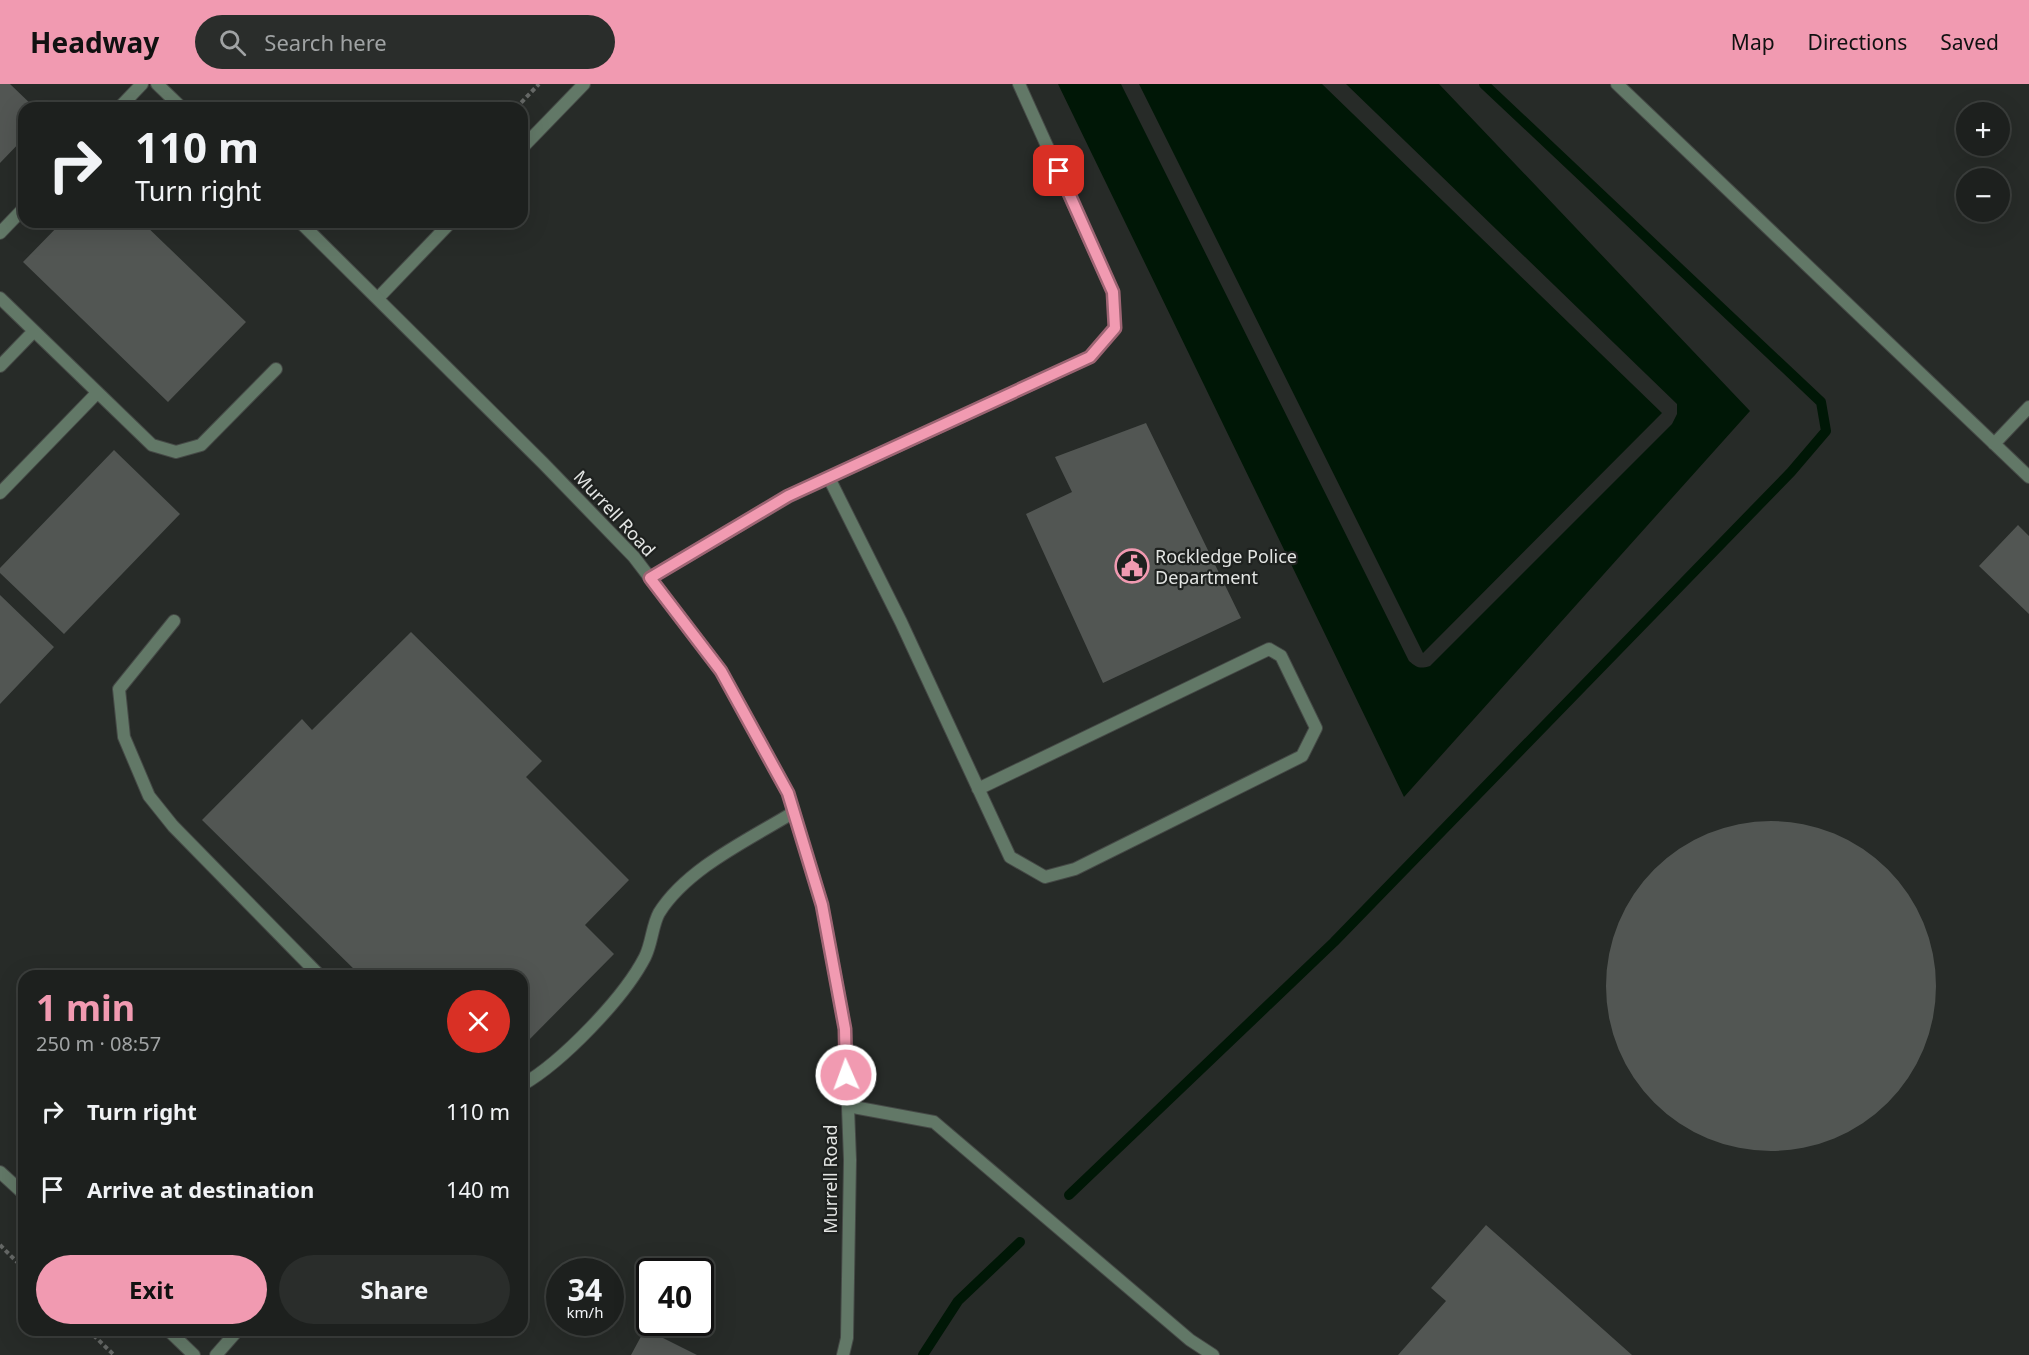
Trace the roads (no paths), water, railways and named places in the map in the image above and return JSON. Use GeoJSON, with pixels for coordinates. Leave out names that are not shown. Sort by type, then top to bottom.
{"type":"FeatureCollection","features":[{"type":"Feature","properties":{"kind":"street"},"geometry":{"type":"LineString","coordinates":[[125,102],[142,84]]}},
{"type":"Feature","properties":{"kind":"street"},"geometry":{"type":"LineString","coordinates":[[157,84],[176,102]]}},
{"type":"Feature","properties":{"kind":"street"},"geometry":{"type":"LineString","coordinates":[[528,142],[584,84]]}},
{"type":"Feature","properties":{"kind":"street"},"geometry":{"type":"LineString","coordinates":[[650,578],[788,496],[1090,357],[1115,328],[1113,292],[1019,84]]}},
{"type":"Feature","properties":{"kind":"street"},"geometry":{"type":"LineString","coordinates":[[1617,84],[2029,477]]}},
{"type":"Feature","properties":{"kind":"street"},"geometry":{"type":"LineString","coordinates":[[0,233],[18,214]]}},
{"type":"Feature","properties":{"kind":"street","name":"Murrell Road"},"geometry":{"type":"LineString","coordinates":[[306,228],[543,463],[634,557],[721,671],[788,793],[822,905],[845,1029],[850,1184],[847,1338],[843,1355]]}},
{"type":"Feature","properties":{"kind":"street"},"geometry":{"type":"LineString","coordinates":[[378,298],[445,228]]}},
{"type":"Feature","properties":{"kind":"street"},"geometry":{"type":"LineString","coordinates":[[0,298],[152,445],[176,452],[201,445],[276,369]]}},
{"type":"Feature","properties":{"kind":"street"},"geometry":{"type":"LineString","coordinates":[[0,366],[34,331]]}},
{"type":"Feature","properties":{"kind":"street"},"geometry":{"type":"LineString","coordinates":[[0,493],[97,393]]}},
{"type":"Feature","properties":{"kind":"street"},"geometry":{"type":"LineString","coordinates":[[1994,444],[2029,407]]}},
{"type":"Feature","properties":{"kind":"street"},"geometry":{"type":"LineString","coordinates":[[829,478],[901,622],[978,789],[1010,857],[1045,877],[1075,869],[1302,756],[1316,728],[1281,656],[1269,649],[978,789]]}},
{"type":"Feature","properties":{"kind":"street"},"geometry":{"type":"LineString","coordinates":[[174,621],[119,688],[124,737],[149,796],[173,826],[314,970]]}},
{"type":"Feature","properties":{"kind":"street"},"geometry":{"type":"LineString","coordinates":[[528,1081],[549,1066],[624,991],[646,955],[658,914],[690,876],[794,812]]}},
{"type":"Feature","properties":{"kind":"street"},"geometry":{"type":"LineString","coordinates":[[848,1106],[934,1122],[1190,1340],[1213,1355]]}},
{"type":"Feature","properties":{"kind":"street"},"geometry":{"type":"LineString","coordinates":[[0,1172],[18,1188]]}},
{"type":"Feature","properties":{"kind":"street"},"geometry":{"type":"LineString","coordinates":[[174,1336],[194,1355]]}},
{"type":"Feature","properties":{"kind":"street"},"geometry":{"type":"LineString","coordinates":[[216,1355],[233,1336]]}},
{"type":"Feature","properties":{"kind":"waterway"},"geometry":{"type":"LineString","coordinates":[[1069,1195],[1334,942],[1791,472],[1826,431],[1821,402],[1484,84]]}},
{"type":"Feature","properties":{"kind":"waterway"},"geometry":{"type":"LineString","coordinates":[[923,1355],[958,1301],[1020,1242]]}},
{"type":"Feature","properties":{"kind":"place","name":"Rockledge Police Department"},"geometry":{"type":"Point","coordinates":[1132,566]}}]}
